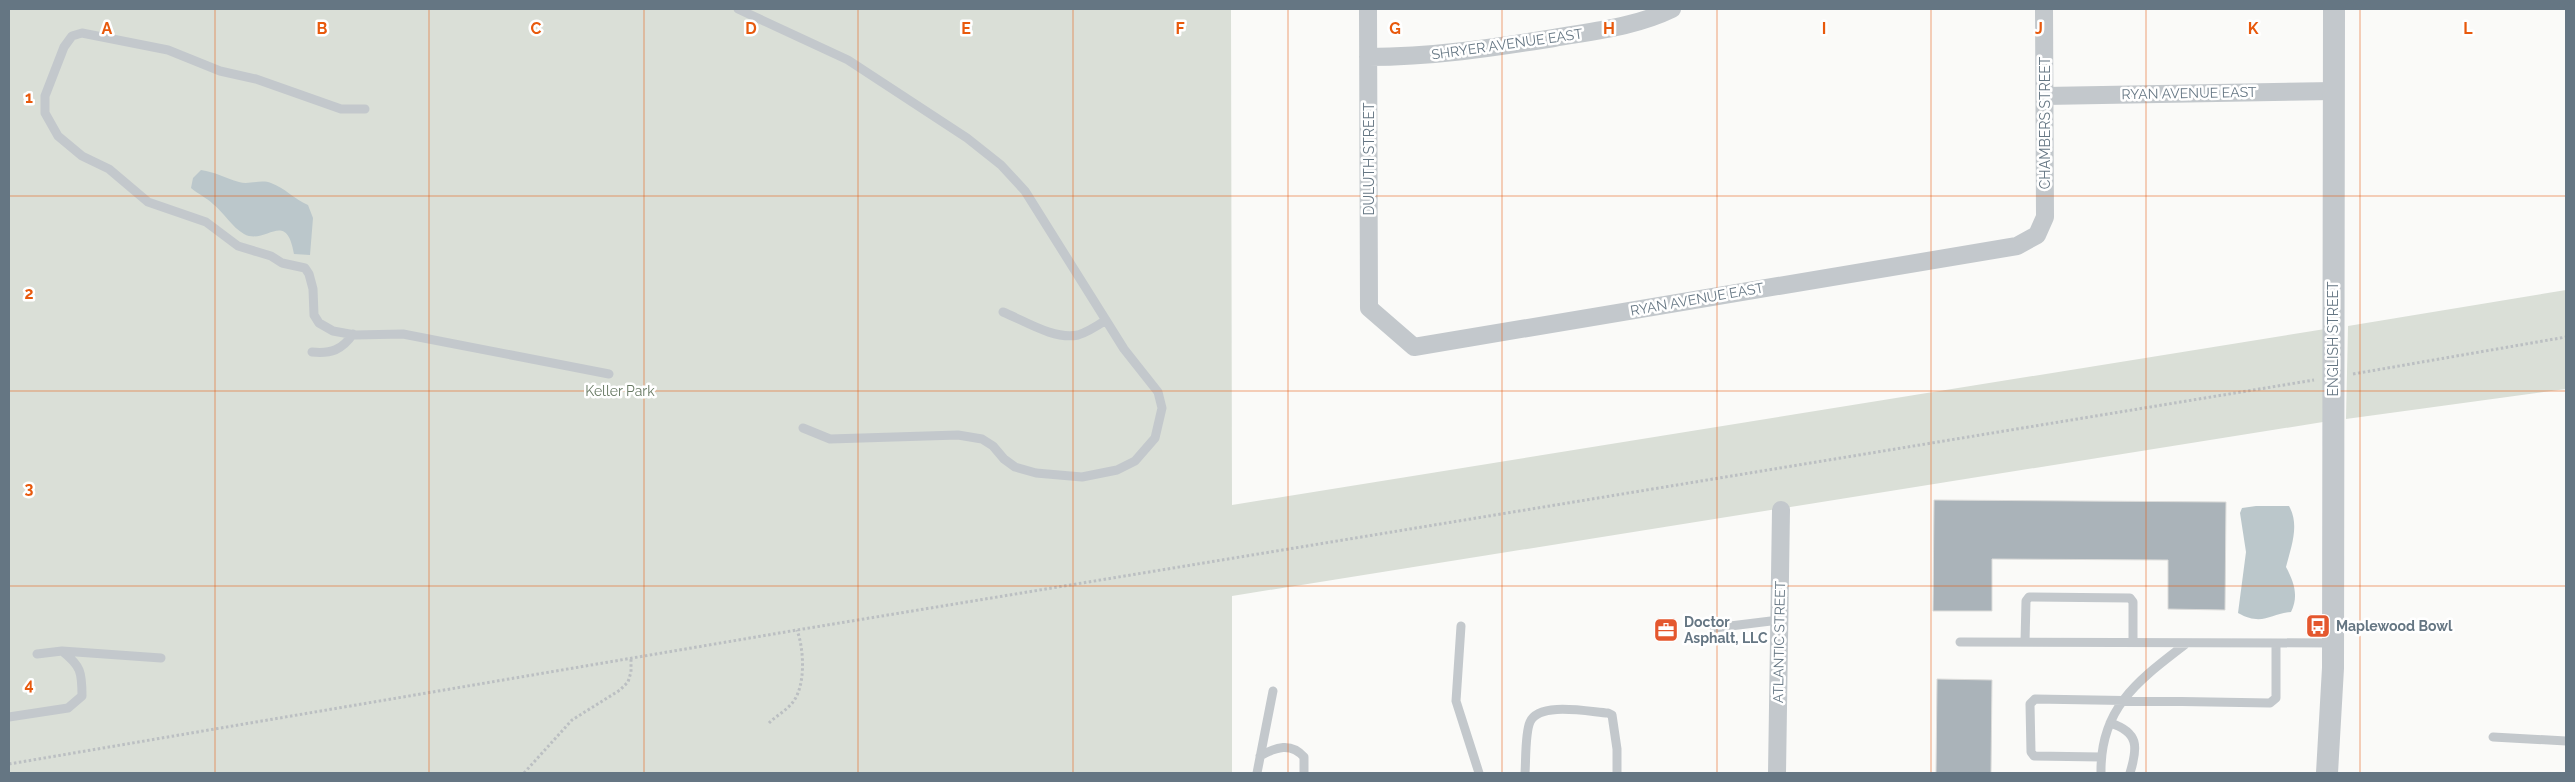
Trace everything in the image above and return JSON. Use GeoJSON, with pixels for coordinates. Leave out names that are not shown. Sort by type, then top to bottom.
{"type":"FeatureCollection","features":[{"type":"Feature","properties":{"kind":"street","name":"DULUTH STREET"},"geometry":{"type":"LineString","coordinates":[[1368,9],[1369,308]]}},
{"type":"Feature","properties":{"kind":"street","name":"SHRYER AVENUE EAST"},"geometry":{"type":"LineString","coordinates":[[1368,57],[1439,55],[1496,47],[1619,27],[1672,9]]}},
{"type":"Feature","properties":{"kind":"street","name":"CHAMBERS STREET"},"geometry":{"type":"LineString","coordinates":[[2036,235],[2045,216],[2044,9]]}},
{"type":"Feature","properties":{"kind":"street","name":"ENGLISH STREET"},"geometry":{"type":"LineString","coordinates":[[2327,773],[2333,668],[2334,9]]}},
{"type":"Feature","properties":{"kind":"street","name":"RYAN AVENUE EAST"},"geometry":{"type":"LineString","coordinates":[[2044,96],[2334,91]]}},
{"type":"Feature","properties":{"kind":"street","name":"RYAN AVENUE EAST"},"geometry":{"type":"LineString","coordinates":[[1369,308],[1414,347],[2017,246],[2036,235]]}},
{"type":"Feature","properties":{"kind":"street","name":"ATLANTIC STREET"},"geometry":{"type":"LineString","coordinates":[[1777,773],[1781,510]]}},
{"type":"Feature","properties":{"kind":"street","name":"ENGLISH STREET"},"geometry":{"type":"LineString","coordinates":[[2333,668],[2342,773]]}},
{"type":"Feature","properties":{"kind":"lane"},"geometry":{"type":"LineString","coordinates":[[738,9],[795,33],[848,60],[967,138],[1001,165],[1025,191],[1136,366],[1158,392],[1162,408],[1155,438],[1135,461],[1117,470],[1082,476],[1036,474],[1015,467],[1004,460],[993,446],[982,439],[958,435],[830,439],[803,428]]}},
{"type":"Feature","properties":{"kind":"lane"},"geometry":{"type":"LineString","coordinates":[[365,109],[341,109],[256,79],[220,71],[168,50],[82,33],[72,36],[64,47],[45,96],[45,113],[58,136],[82,156],[109,169],[148,202],[174,209],[206,222],[238,246],[271,256],[282,263],[305,268],[313,288],[314,315],[318,323],[333,331],[352,334],[403,334],[609,374]]}},
{"type":"Feature","properties":{"kind":"lane"},"geometry":{"type":"LineString","coordinates":[[1003,312],[1062,335],[1076,335],[1087,332],[1106,320]]}},
{"type":"Feature","properties":{"kind":"lane"},"geometry":{"type":"LineString","coordinates":[[312,352],[326,354],[344,347],[352,334]]}},
{"type":"Feature","properties":{"kind":"lane"},"geometry":{"type":"LineString","coordinates":[[2025,642],[2026,601],[2029,597],[2130,598],[2133,602],[2133,642]]}},
{"type":"Feature","properties":{"kind":"lane"},"geometry":{"type":"LineString","coordinates":[[1714,628],[1779,620]]}},
{"type":"Feature","properties":{"kind":"lane"},"geometry":{"type":"LineString","coordinates":[[1461,626],[1456,702],[1479,773]]}},
{"type":"Feature","properties":{"kind":"lane"},"geometry":{"type":"LineString","coordinates":[[1960,642],[2333,642]]}},
{"type":"Feature","properties":{"kind":"lane"},"geometry":{"type":"LineString","coordinates":[[2101,757],[2034,756],[2031,752],[2030,704],[2035,699],[2273,702],[2276,698],[2276,642]]}},
{"type":"Feature","properties":{"kind":"lane"},"geometry":{"type":"LineString","coordinates":[[2101,773],[2101,757],[2110,723],[2120,701],[2143,676],[2187,643]]}},
{"type":"Feature","properties":{"kind":"lane"},"geometry":{"type":"LineString","coordinates":[[9,717],[68,708],[82,696],[82,674],[75,661],[62,651]]}},
{"type":"Feature","properties":{"kind":"lane"},"geometry":{"type":"LineString","coordinates":[[37,654],[62,651],[161,658]]}},
{"type":"Feature","properties":{"kind":"lane"},"geometry":{"type":"LineString","coordinates":[[1257,773],[1273,691]]}},
{"type":"Feature","properties":{"kind":"lane"},"geometry":{"type":"LineString","coordinates":[[1525,773],[1530,722],[1540,712],[1553,709],[1608,713],[1612,715],[1617,749],[1617,773]]}},
{"type":"Feature","properties":{"kind":"lane"},"geometry":{"type":"LineString","coordinates":[[2110,723],[2124,727],[2133,738],[2134,759],[2130,773]]}},
{"type":"Feature","properties":{"kind":"lane"},"geometry":{"type":"LineString","coordinates":[[2493,738],[2566,741]]}},
{"type":"Feature","properties":{"kind":"lane"},"geometry":{"type":"LineString","coordinates":[[1260,756],[1273,748],[1297,749],[1304,757],[1304,773]]}},
{"type":"Feature","properties":{"kind":"path"},"geometry":{"type":"LineString","coordinates":[[9,764],[797,630],[2566,337]]}},
{"type":"Feature","properties":{"kind":"path"},"geometry":{"type":"LineString","coordinates":[[769,722],[793,702],[800,682],[801,642],[797,630]]}},
{"type":"Feature","properties":{"kind":"path"},"geometry":{"type":"LineString","coordinates":[[524,773],[572,720],[620,690],[628,682],[631,672],[630,659]]}},
{"type":"Feature","properties":{"kind":"green space","name":"Keller Park"},"geometry":{"type":"Polygon","coordinates":[[[9,9],[1231,9],[1232,505],[2325,329],[2323,422],[1232,596],[1232,773],[9,773],[9,9]]]}},
{"type":"Feature","properties":{"kind":"green space"},"geometry":{"type":"Polygon","coordinates":[[[2566,290],[2566,389],[2346,419],[2348,326],[2566,290]]]}},
{"type":"Feature","properties":{"kind":"shaded area"},"geometry":{"type":"Polygon","coordinates":[[[201,170],[243,183],[271,183],[308,205],[313,218],[310,255],[294,254],[286,233],[274,231],[260,236],[252,236],[240,231],[211,202],[191,188],[193,178],[201,170]]]}},
{"type":"Feature","properties":{"kind":"shaded area"},"geometry":{"type":"Polygon","coordinates":[[[2289,506],[2294,521],[2292,544],[2286,567],[2295,595],[2291,612],[2260,619],[2254,619],[2238,613],[2246,552],[2240,513],[2242,508],[2289,506]]]}},
{"type":"Feature","properties":{"kind":"building"},"geometry":{"type":"Polygon","coordinates":[[[1934,500],[2226,502],[2225,610],[2168,609],[2168,560],[1992,559],[1992,611],[1933,611],[1934,500]]]}},
{"type":"Feature","properties":{"kind":"building"},"geometry":{"type":"Polygon","coordinates":[[[1937,679],[1992,680],[1991,773],[1936,773],[1937,679]]]}},
{"type":"Feature","properties":{"kind":"place","name":"Maplewood Bowl"},"geometry":{"type":"Point","coordinates":[2318,626]}},
{"type":"Feature","properties":{"kind":"place","name":"Doctor Asphalt, LLC"},"geometry":{"type":"Point","coordinates":[1666,630]}}]}
